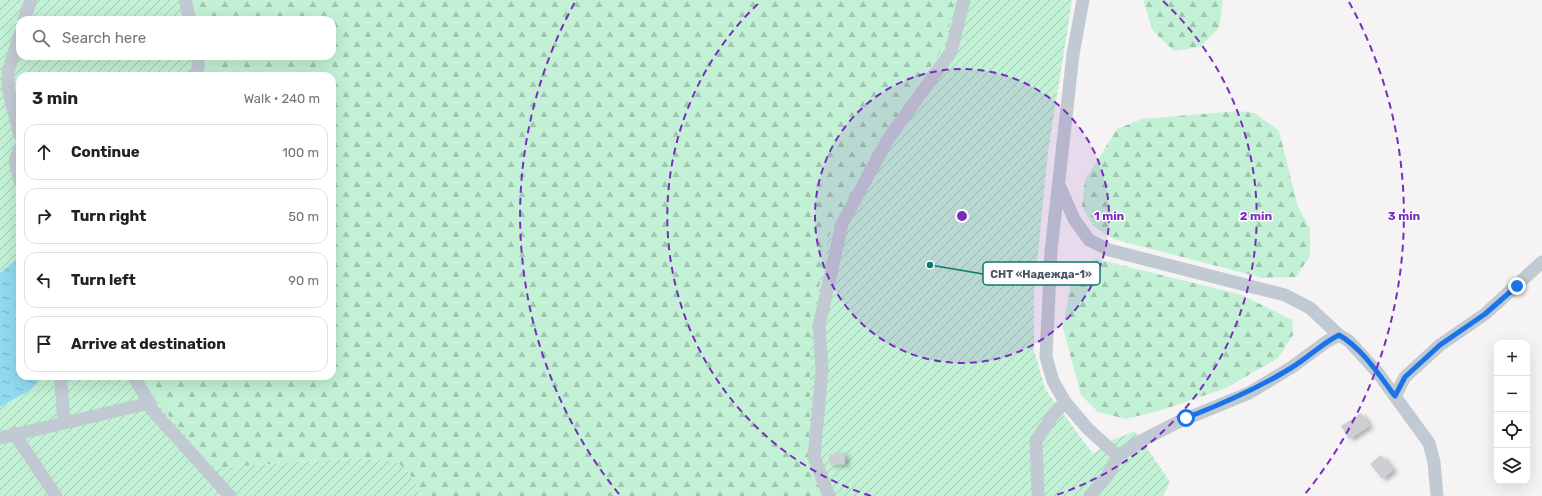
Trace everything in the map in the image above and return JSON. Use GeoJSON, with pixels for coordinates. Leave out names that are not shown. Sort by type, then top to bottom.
{"type":"FeatureCollection","features":[{"type":"Feature","properties":{"kind":"street"},"geometry":{"type":"LineString","coordinates":[[25,16],[31,0]]}},
{"type":"Feature","properties":{"kind":"street"},"geometry":{"type":"LineString","coordinates":[[186,0],[189,16]]}},
{"type":"Feature","properties":{"kind":"street"},"geometry":{"type":"LineString","coordinates":[[829,496],[814,457],[822,370],[819,326],[842,224],[888,139],[951,52],[964,0]]}},
{"type":"Feature","properties":{"kind":"street"},"geometry":{"type":"LineString","coordinates":[[1083,0],[1073,54],[1050,251],[1046,357],[1053,381],[1065,402],[1088,429],[1118,456]]}},
{"type":"Feature","properties":{"kind":"street"},"geometry":{"type":"LineString","coordinates":[[16,47],[8,72],[8,88],[16,120]]}},
{"type":"Feature","properties":{"kind":"street"},"geometry":{"type":"LineString","coordinates":[[196,72],[198,69],[198,60]]}},
{"type":"Feature","properties":{"kind":"street"},"geometry":{"type":"LineString","coordinates":[[1059,184],[1064,201],[1074,219],[1089,240],[1109,250],[1285,295],[1310,308],[1339,335],[1349,341],[1378,374],[1429,443],[1434,462],[1437,496]]}},
{"type":"Feature","properties":{"kind":"street"},"geometry":{"type":"LineString","coordinates":[[1395,396],[1405,377],[1440,345],[1485,314],[1542,262]]}},
{"type":"Feature","properties":{"kind":"street"},"geometry":{"type":"LineString","coordinates":[[1090,496],[1107,476],[1118,456],[1139,442],[1176,422],[1248,393],[1292,367],[1326,342],[1339,335]]}},
{"type":"Feature","properties":{"kind":"street"},"geometry":{"type":"LineString","coordinates":[[136,380],[153,411],[230,496]]}},
{"type":"Feature","properties":{"kind":"street"},"geometry":{"type":"LineString","coordinates":[[61,383],[64,422]]}},
{"type":"Feature","properties":{"kind":"street"},"geometry":{"type":"LineString","coordinates":[[1038,496],[1036,440],[1053,415],[1065,402]]}},
{"type":"Feature","properties":{"kind":"street"},"geometry":{"type":"LineString","coordinates":[[0,438],[14,433],[150,403]]}},
{"type":"Feature","properties":{"kind":"street"},"geometry":{"type":"LineString","coordinates":[[14,433],[56,496]]}},
{"type":"Feature","properties":{"kind":"green space"},"geometry":{"type":"Polygon","coordinates":[[[0,0],[191,0],[195,16],[16,16],[16,60],[205,60],[206,67],[204,72],[16,72],[16,259],[0,273],[0,0]]]}},
{"type":"Feature","properties":{"kind":"green space"},"geometry":{"type":"Polygon","coordinates":[[[191,0],[956,0],[944,47],[881,142],[823,496],[422,496],[407,471],[399,464],[387,461],[342,459],[219,468],[208,462],[167,414],[145,380],[336,380],[336,72],[204,72],[206,67],[205,60],[336,60],[336,16],[195,16],[191,0]]]}},
{"type":"Feature","properties":{"kind":"green space"},"geometry":{"type":"Polygon","coordinates":[[[956,0],[1072,0],[1048,152],[1034,294],[1034,350],[1045,389],[1093,454],[1110,441],[1135,431],[1170,482],[1163,496],[823,496],[809,457],[811,332],[828,237],[881,142],[944,47],[956,0]]]}},
{"type":"Feature","properties":{"kind":"green space"},"geometry":{"type":"Polygon","coordinates":[[[1143,0],[1223,0],[1219,28],[1200,47],[1174,51],[1153,31],[1143,0]]]}},
{"type":"Feature","properties":{"kind":"green space"},"geometry":{"type":"Polygon","coordinates":[[[1238,111],[1255,113],[1279,131],[1298,207],[1310,229],[1310,256],[1296,277],[1263,278],[1113,239],[1093,226],[1082,206],[1085,180],[1117,129],[1142,119],[1238,111]]]}},
{"type":"Feature","properties":{"kind":"green space"},"geometry":{"type":"Polygon","coordinates":[[[1096,259],[1242,295],[1292,320],[1293,335],[1278,358],[1226,388],[1165,409],[1126,419],[1098,412],[1081,395],[1063,328],[1071,283],[1096,259]]]}},
{"type":"Feature","properties":{"kind":"green space"},"geometry":{"type":"Polygon","coordinates":[[[38,380],[145,380],[167,414],[208,462],[219,468],[342,459],[387,461],[399,464],[410,474],[422,496],[0,496],[0,407],[32,389],[38,380]]]}},
{"type":"Feature","properties":{"kind":"water"},"geometry":{"type":"Polygon","coordinates":[[[16,259],[16,380],[38,380],[32,389],[0,407],[0,273],[16,259]]]}},
{"type":"Feature","properties":{"kind":"building"},"geometry":{"type":"Polygon","coordinates":[[[1361,413],[1369,426],[1349,439],[1341,426],[1361,413]]]}},
{"type":"Feature","properties":{"kind":"building"},"geometry":{"type":"Polygon","coordinates":[[[845,453],[845,464],[830,465],[829,454],[845,453]]]}},
{"type":"Feature","properties":{"kind":"building"},"geometry":{"type":"Polygon","coordinates":[[[1381,455],[1393,470],[1382,479],[1370,464],[1381,455]]]}},
{"type":"Feature","properties":{"kind":"place","name":"СНТ «Надежда-1»"},"geometry":{"type":"Point","coordinates":[930,265]}},
{"type":"Feature","properties":{"kind":"route"},"geometry":{"type":"LineString","coordinates":[[1186,418],[1248,393],[1292,367],[1326,342],[1339,335],[1349,341],[1395,396],[1405,377],[1440,345],[1485,314],[1517,286]]}}]}
